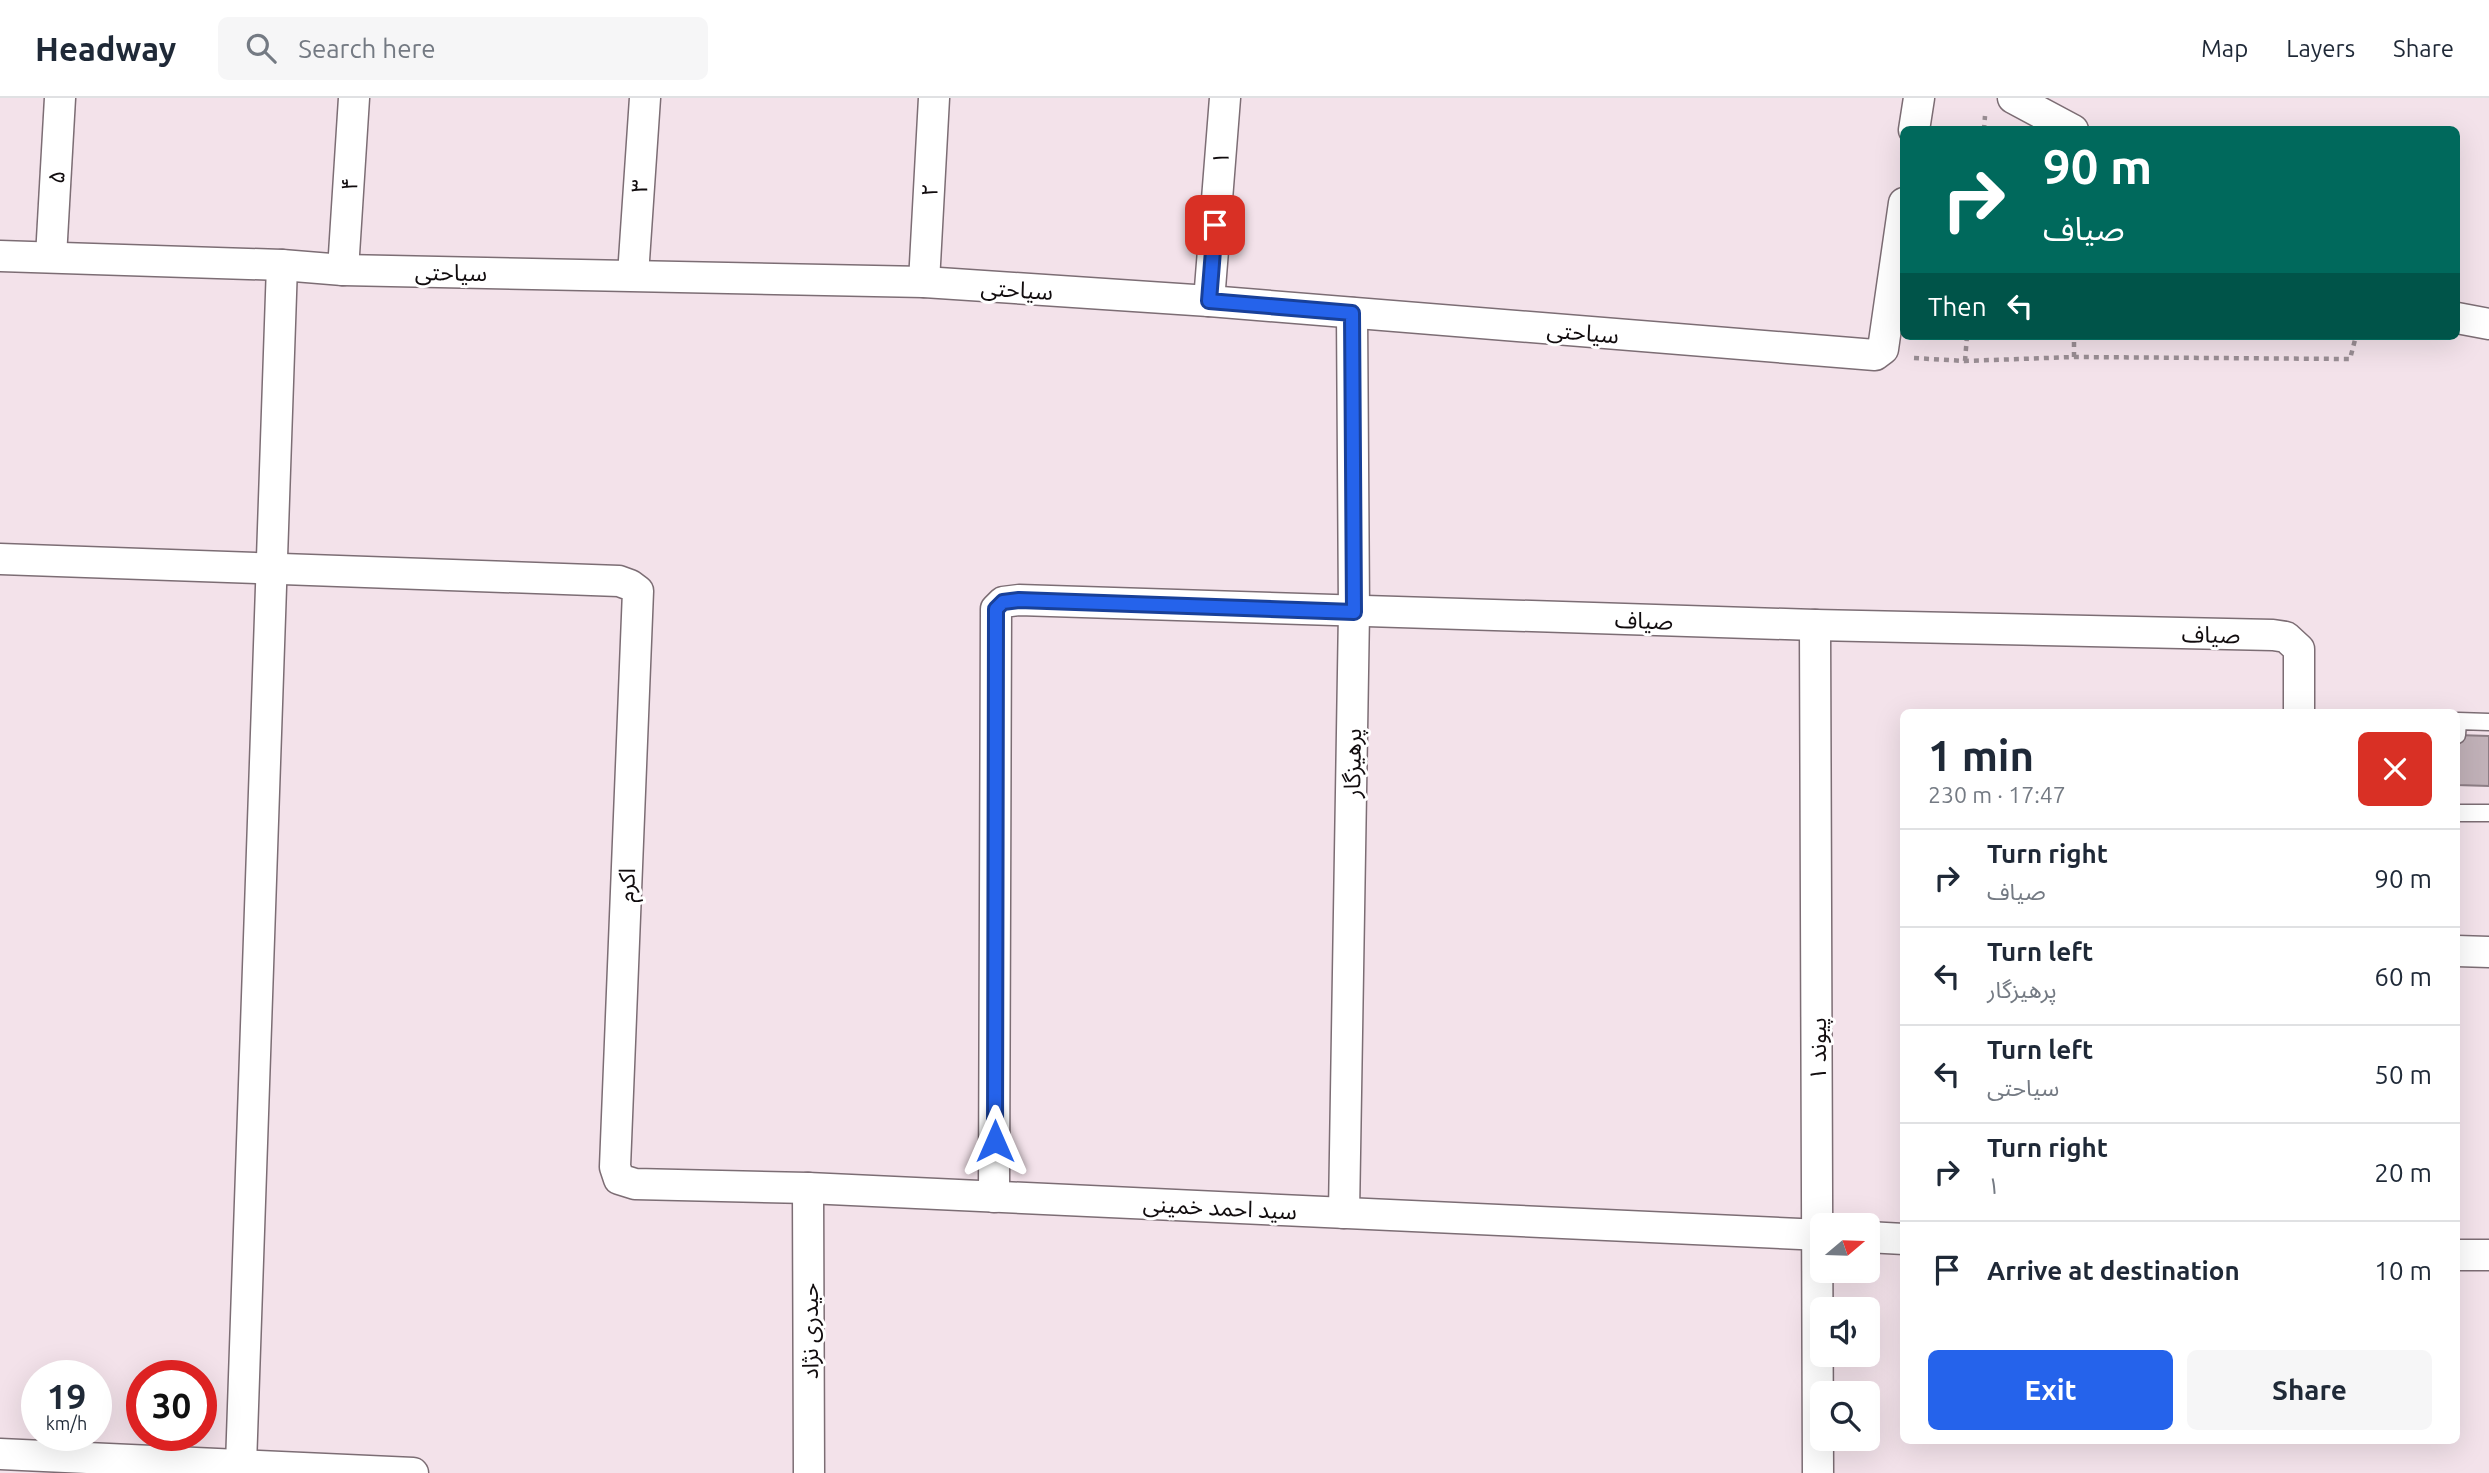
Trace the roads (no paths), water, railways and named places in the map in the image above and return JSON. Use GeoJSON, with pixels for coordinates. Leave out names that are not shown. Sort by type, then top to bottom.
{"type":"FeatureCollection","features":[{"type":"Feature","properties":{"kind":"street","name":"۵"},"geometry":{"type":"LineString","coordinates":[[51,257],[60,98]]}},
{"type":"Feature","properties":{"kind":"street","name":"۴"},"geometry":{"type":"LineString","coordinates":[[343,270],[354,98]]}},
{"type":"Feature","properties":{"kind":"street","name":"۳"},"geometry":{"type":"LineString","coordinates":[[633,275],[645,98]]}},
{"type":"Feature","properties":{"kind":"street","name":"۲"},"geometry":{"type":"LineString","coordinates":[[924,282],[934,98]]}},
{"type":"Feature","properties":{"kind":"street","name":"۱"},"geometry":{"type":"LineString","coordinates":[[1209,301],[1225,98]]}},
{"type":"Feature","properties":{"kind":"street"},"geometry":{"type":"LineString","coordinates":[[1915,126],[1919,98]]}},
{"type":"Feature","properties":{"kind":"street"},"geometry":{"type":"LineString","coordinates":[[2013,98],[2066,126]]}},
{"type":"Feature","properties":{"kind":"street","name":"سیاحتی"},"geometry":{"type":"LineString","coordinates":[[0,256],[282,265],[343,270],[924,282],[1209,301],[1875,355],[1883,349],[1900,231]]}},
{"type":"Feature","properties":{"kind":"street"},"geometry":{"type":"LineString","coordinates":[[241,1465],[282,265]]}},
{"type":"Feature","properties":{"kind":"street","name":"پرهیزگار"},"geometry":{"type":"LineString","coordinates":[[1344,1213],[1354,612],[1352,313]]}},
{"type":"Feature","properties":{"kind":"street"},"geometry":{"type":"LineString","coordinates":[[2460,319],[2489,324]]}},
{"type":"Feature","properties":{"kind":"street"},"geometry":{"type":"LineString","coordinates":[[0,559],[273,570]]}},
{"type":"Feature","properties":{"kind":"street","name":"اکرم"},"geometry":{"type":"LineString","coordinates":[[273,570],[619,581],[631,584],[638,591],[615,1167],[620,1179]]}},
{"type":"Feature","properties":{"kind":"street","name":"صیاف"},"geometry":{"type":"LineString","coordinates":[[994,1197],[996,609],[1003,602],[1019,600],[1815,625],[2273,635],[2286,637],[2299,649],[2299,709]]}},
{"type":"Feature","properties":{"kind":"street","name":"پیوند ۱"},"geometry":{"type":"LineString","coordinates":[[1815,625],[1820,1213]]}},
{"type":"Feature","properties":{"kind":"street"},"geometry":{"type":"LineString","coordinates":[[2460,951],[2489,952]]}},
{"type":"Feature","properties":{"kind":"street","name":"سید احمد خمینی"},"geometry":{"type":"LineString","coordinates":[[620,1179],[635,1184],[808,1188],[1810,1235]]}},
{"type":"Feature","properties":{"kind":"street","name":"حیدری نژاد"},"geometry":{"type":"LineString","coordinates":[[808,1188],[809,1473]]}},
{"type":"Feature","properties":{"kind":"street"},"geometry":{"type":"LineString","coordinates":[[1880,1238],[1900,1239]]}},
{"type":"Feature","properties":{"kind":"street"},"geometry":{"type":"LineString","coordinates":[[2460,1255],[2489,1255]]}},
{"type":"Feature","properties":{"kind":"street","name":"پیوند ۱"},"geometry":{"type":"LineString","coordinates":[[1818,1473],[1820,1283]]}},
{"type":"Feature","properties":{"kind":"street"},"geometry":{"type":"LineString","coordinates":[[0,1454],[413,1473]]}},
{"type":"Feature","properties":{"kind":"lane"},"geometry":{"type":"LineString","coordinates":[[2460,721],[2489,722]]}},
{"type":"Feature","properties":{"kind":"lane"},"geometry":{"type":"LineString","coordinates":[[2460,813],[2489,813]]}}]}
